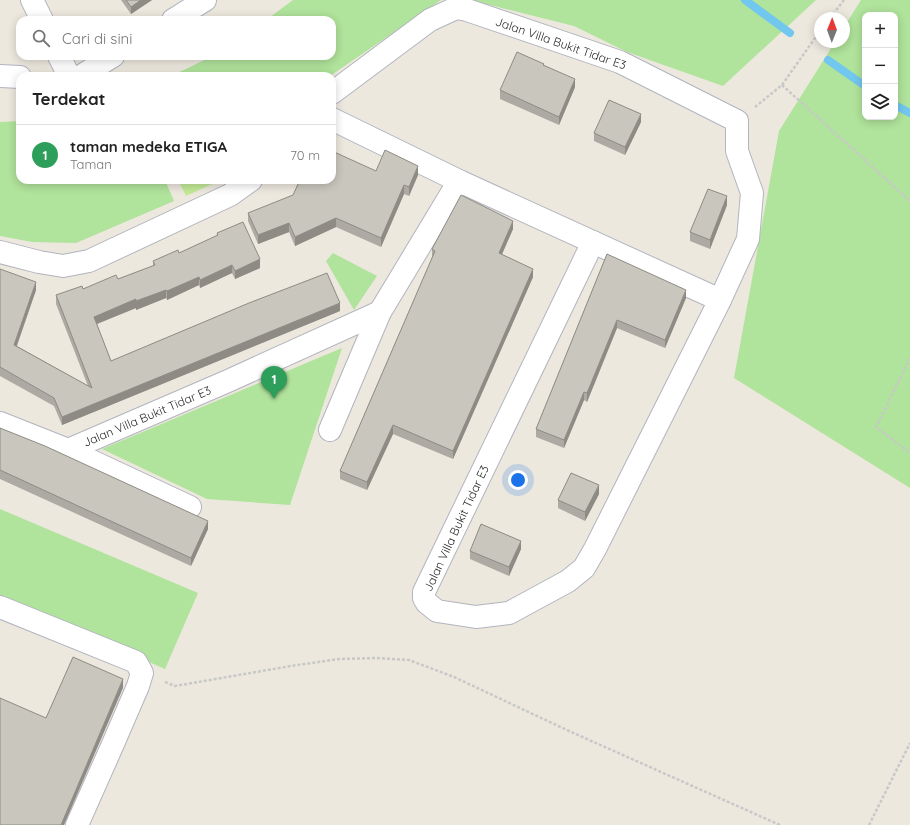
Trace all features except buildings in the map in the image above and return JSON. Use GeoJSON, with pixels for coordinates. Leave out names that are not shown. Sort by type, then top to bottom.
{"type":"FeatureCollection","features":[{"type":"Feature","properties":{"kind":"street"},"geometry":{"type":"LineString","coordinates":[[32,0],[40,16]]}},
{"type":"Feature","properties":{"kind":"street"},"geometry":{"type":"LineString","coordinates":[[179,16],[205,0]]}},
{"type":"Feature","properties":{"kind":"street","name":"Jalan Villa Bukit Tidar E3"},"geometry":{"type":"LineString","coordinates":[[336,90],[430,20],[456,8],[467,10],[620,62],[737,121],[737,151],[752,193],[748,239],[720,300],[599,542],[584,568],[568,581],[510,613],[476,617],[437,610],[426,603],[424,592],[593,242]]}},
{"type":"Feature","properties":{"kind":"street"},"geometry":{"type":"LineString","coordinates":[[61,60],[66,72]]}},
{"type":"Feature","properties":{"kind":"street"},"geometry":{"type":"LineString","coordinates":[[88,72],[107,60]]}},
{"type":"Feature","properties":{"kind":"street"},"geometry":{"type":"LineString","coordinates":[[0,76],[16,77]]}},
{"type":"Feature","properties":{"kind":"street"},"geometry":{"type":"LineString","coordinates":[[336,121],[459,181],[720,300]]}},
{"type":"Feature","properties":{"kind":"street"},"geometry":{"type":"LineString","coordinates":[[330,430],[380,312],[459,181]]}},
{"type":"Feature","properties":{"kind":"street"},"geometry":{"type":"LineString","coordinates":[[0,252],[39,262],[63,266],[89,261],[230,195],[245,184]]}},
{"type":"Feature","properties":{"kind":"street","name":"Jalan Villa Bukit Tidar E3"},"geometry":{"type":"LineString","coordinates":[[68,450],[228,381],[380,312]]}},
{"type":"Feature","properties":{"kind":"street","name":"Jalan Villa Bukit Tidar E3"},"geometry":{"type":"LineString","coordinates":[[0,423],[68,450],[190,507]]}},
{"type":"Feature","properties":{"kind":"street"},"geometry":{"type":"LineString","coordinates":[[0,607],[136,662],[142,673],[138,686],[77,825]]}},
{"type":"Feature","properties":{"kind":"path"},"geometry":{"type":"LineString","coordinates":[[835,12],[844,0]]}},
{"type":"Feature","properties":{"kind":"path"},"geometry":{"type":"LineString","coordinates":[[737,121],[782,85],[814,40]]}},
{"type":"Feature","properties":{"kind":"path"},"geometry":{"type":"LineString","coordinates":[[782,85],[910,201]]}},
{"type":"Feature","properties":{"kind":"path"},"geometry":{"type":"LineString","coordinates":[[910,358],[876,427],[910,454]]}},
{"type":"Feature","properties":{"kind":"path"},"geometry":{"type":"LineString","coordinates":[[142,673],[175,686],[339,659],[376,658],[409,660],[454,677],[569,731],[780,825]]}},
{"type":"Feature","properties":{"kind":"path"},"geometry":{"type":"LineString","coordinates":[[869,825],[910,743]]}},
{"type":"Feature","properties":{"kind":"green space"},"geometry":{"type":"Polygon","coordinates":[[[293,0],[441,0],[336,72],[179,72],[205,60],[336,60],[336,16],[271,16],[293,0]]]}},
{"type":"Feature","properties":{"kind":"green space"},"geometry":{"type":"Polygon","coordinates":[[[470,0],[816,0],[723,86],[627,52],[574,26],[470,0]]]}},
{"type":"Feature","properties":{"kind":"green space"},"geometry":{"type":"Polygon","coordinates":[[[861,0],[910,0],[910,488],[734,378],[779,131],[831,48],[850,48],[850,17],[861,0]]]}},
{"type":"Feature","properties":{"kind":"green space"},"geometry":{"type":"Polygon","coordinates":[[[16,121],[16,184],[167,184],[174,201],[76,243],[32,242],[0,236],[0,122],[16,121]]]}},
{"type":"Feature","properties":{"kind":"green space"},"geometry":{"type":"Polygon","coordinates":[[[180,184],[212,184],[186,196],[180,184]]]}},
{"type":"Feature","properties":{"kind":"green space"},"geometry":{"type":"Polygon","coordinates":[[[333,253],[377,276],[354,310],[326,261],[333,253]]]}},
{"type":"Feature","properties":{"kind":"green space"},"geometry":{"type":"Polygon","coordinates":[[[342,348],[290,505],[207,499],[102,449],[342,348]]]}},
{"type":"Feature","properties":{"kind":"green space"},"geometry":{"type":"Polygon","coordinates":[[[0,509],[198,593],[165,669],[0,597],[0,509]]]}},
{"type":"Feature","properties":{"kind":"waterway"},"geometry":{"type":"LineString","coordinates":[[745,0],[790,33]]}},
{"type":"Feature","properties":{"kind":"waterway"},"geometry":{"type":"LineString","coordinates":[[828,60],[862,84]]}},
{"type":"Feature","properties":{"kind":"waterway"},"geometry":{"type":"LineString","coordinates":[[898,107],[910,113]]}},
{"type":"Feature","properties":{"kind":"place","name":"taman medeka ETIGA"},"geometry":{"type":"Point","coordinates":[274,399]}}]}
